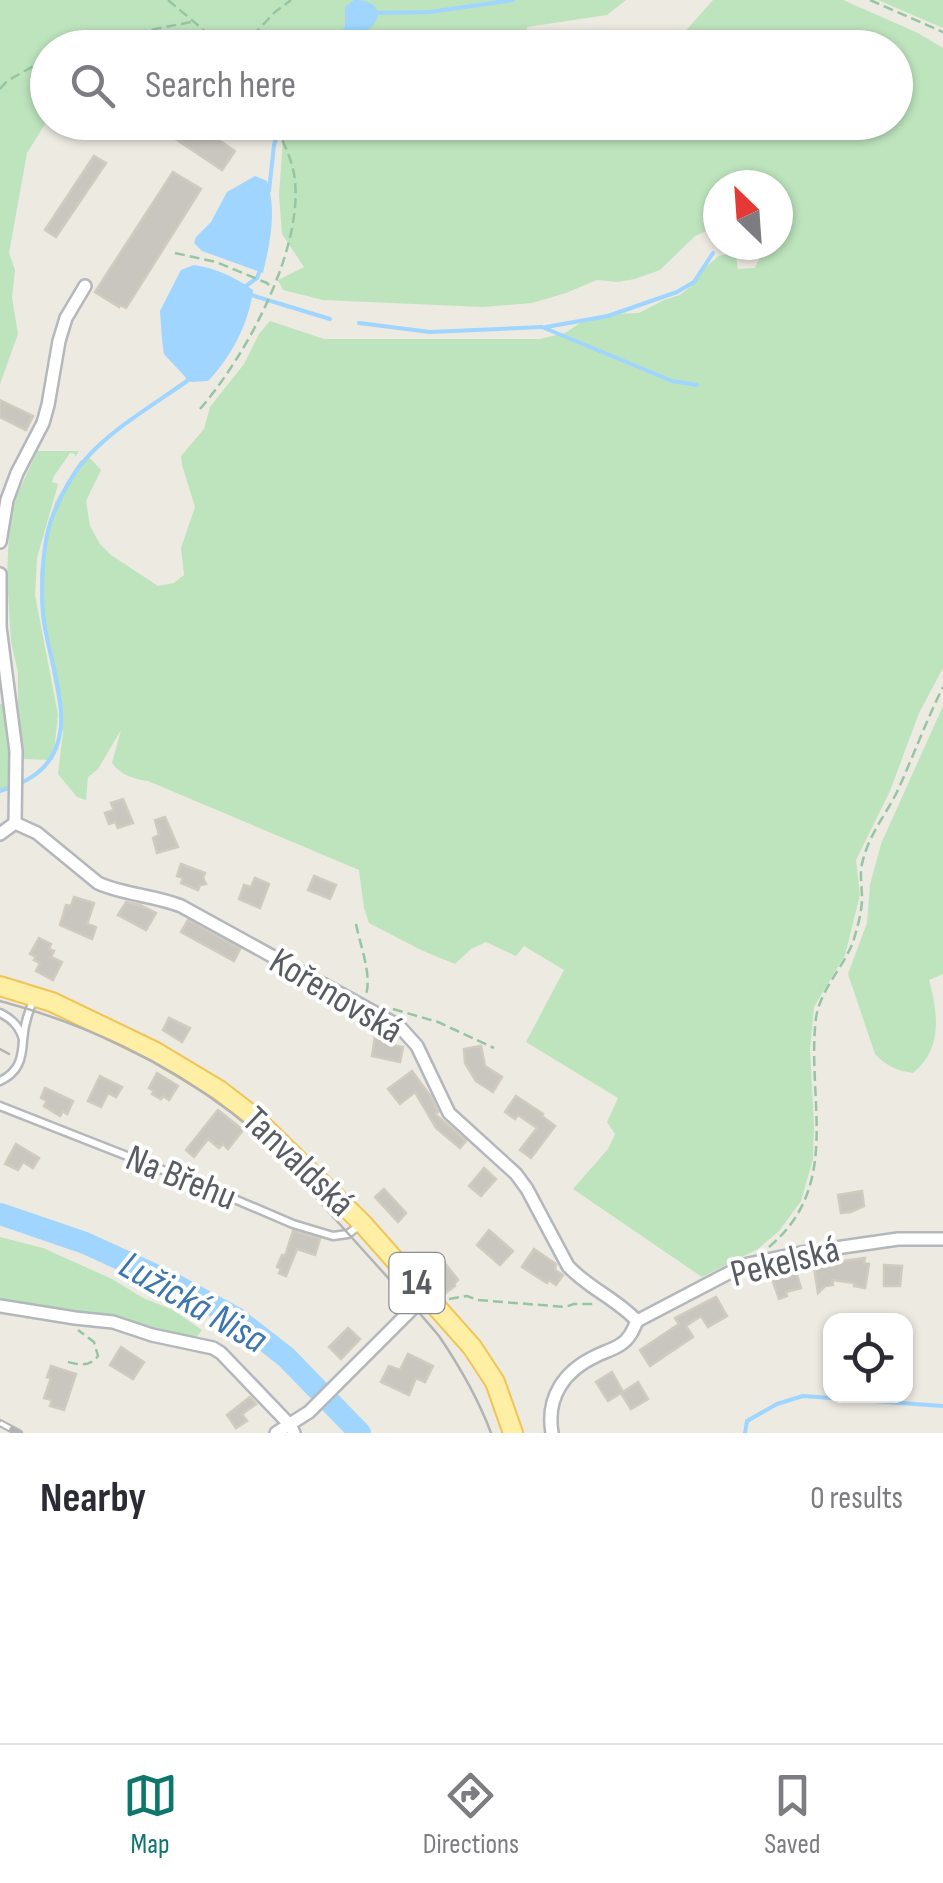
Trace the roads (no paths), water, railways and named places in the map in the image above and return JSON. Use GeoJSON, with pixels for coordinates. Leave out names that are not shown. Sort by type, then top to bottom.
{"type":"FeatureCollection","features":[{"type":"Feature","properties":{"kind":"main road","name":"Tanvaldská"},"geometry":{"type":"LineString","coordinates":[[0,986],[36,996],[128,1038],[219,1090],[266,1128],[434,1298],[490,1372],[513,1433]]}},
{"type":"Feature","properties":{"kind":"street"},"geometry":{"type":"LineString","coordinates":[[0,542],[7,500],[43,423],[66,318],[85,286]]}},
{"type":"Feature","properties":{"kind":"street"},"geometry":{"type":"LineString","coordinates":[[0,574],[0,627],[16,751],[15,823],[0,834]]}},
{"type":"Feature","properties":{"kind":"street","name":"Kořenovská"},"geometry":{"type":"LineString","coordinates":[[15,823],[37,833],[98,883],[180,906],[399,1026],[418,1046],[449,1114],[516,1174],[527,1189],[568,1266],[637,1320]]}},
{"type":"Feature","properties":{"kind":"street","name":"Pekelská"},"geometry":{"type":"LineString","coordinates":[[637,1320],[744,1265],[898,1239],[943,1239]]}},
{"type":"Feature","properties":{"kind":"street"},"geometry":{"type":"LineString","coordinates":[[276,1433],[292,1429],[434,1298]]}},
{"type":"Feature","properties":{"kind":"street"},"geometry":{"type":"LineString","coordinates":[[0,1306],[113,1322],[213,1348],[292,1429]]}},
{"type":"Feature","properties":{"kind":"street"},"geometry":{"type":"LineString","coordinates":[[552,1433],[552,1402],[558,1386],[574,1368],[630,1337],[637,1320]]}},
{"type":"Feature","properties":{"kind":"lane"},"geometry":{"type":"LineString","coordinates":[[23,1040],[29,1009],[36,996]]}},
{"type":"Feature","properties":{"kind":"lane"},"geometry":{"type":"LineString","coordinates":[[0,1013],[17,1026],[24,1049],[19,1064],[0,1081]]}},
{"type":"Feature","properties":{"kind":"lane","name":"Na Břehu"},"geometry":{"type":"LineString","coordinates":[[0,1106],[293,1224],[333,1236],[348,1234],[362,1223]]}},
{"type":"Feature","properties":{"kind":"water"},"geometry":{"type":"Polygon","coordinates":[[[354,0],[373,5],[377,10],[375,23],[367,30],[345,30],[345,7],[354,0]]]}},
{"type":"Feature","properties":{"kind":"water"},"geometry":{"type":"Polygon","coordinates":[[[255,176],[267,181],[272,203],[263,273],[202,251],[194,243],[227,192],[255,176]]]}},
{"type":"Feature","properties":{"kind":"water"},"geometry":{"type":"Polygon","coordinates":[[[194,265],[225,274],[253,290],[243,327],[224,361],[208,381],[190,382],[164,354],[160,311],[181,270],[194,265]]]}},
{"type":"Feature","properties":{"kind":"waterway"},"geometry":{"type":"LineString","coordinates":[[374,13],[430,12],[513,0]]}},
{"type":"Feature","properties":{"kind":"waterway"},"geometry":{"type":"LineString","coordinates":[[345,30],[348,26]]}},
{"type":"Feature","properties":{"kind":"waterway"},"geometry":{"type":"LineString","coordinates":[[269,191],[276,140]]}},
{"type":"Feature","properties":{"kind":"waterway"},"geometry":{"type":"LineString","coordinates":[[546,327],[608,316],[677,292],[694,282],[708,260]]}},
{"type":"Feature","properties":{"kind":"waterway"},"geometry":{"type":"LineString","coordinates":[[243,288],[257,278],[260,270]]}},
{"type":"Feature","properties":{"kind":"waterway"},"geometry":{"type":"LineString","coordinates":[[248,294],[330,319]]}},
{"type":"Feature","properties":{"kind":"waterway"},"geometry":{"type":"LineString","coordinates":[[359,323],[430,332],[542,327],[672,381],[697,385]]}},
{"type":"Feature","properties":{"kind":"waterway"},"geometry":{"type":"LineString","coordinates":[[23,782],[43,768],[55,751],[60,732],[61,710],[42,597],[44,553],[53,515],[74,474],[94,450],[132,418],[187,381],[189,375]]}},
{"type":"Feature","properties":{"kind":"waterway"},"geometry":{"type":"LineString","coordinates":[[0,791],[14,786]]}},
{"type":"Feature","properties":{"kind":"waterway","name":"Lužická Nisa"},"geometry":{"type":"LineString","coordinates":[[0,1214],[85,1243],[236,1318],[286,1357],[360,1433]]}},
{"type":"Feature","properties":{"kind":"waterway"},"geometry":{"type":"LineString","coordinates":[[745,1433],[747,1421],[777,1404],[803,1396],[943,1406]]}},
{"type":"Feature","properties":{"kind":"tram line"},"geometry":{"type":"LineString","coordinates":[[0,1001],[62,1020],[122,1046],[206,1094],[245,1124],[293,1172],[439,1336],[468,1383],[491,1433]]}},
{"type":"Feature","properties":{"kind":"tram line"},"geometry":{"type":"LineString","coordinates":[[0,1049],[9,1054]]}},
{"type":"Feature","properties":{"kind":"railway"},"geometry":{"type":"LineString","coordinates":[[0,1423],[19,1433]]}}]}
